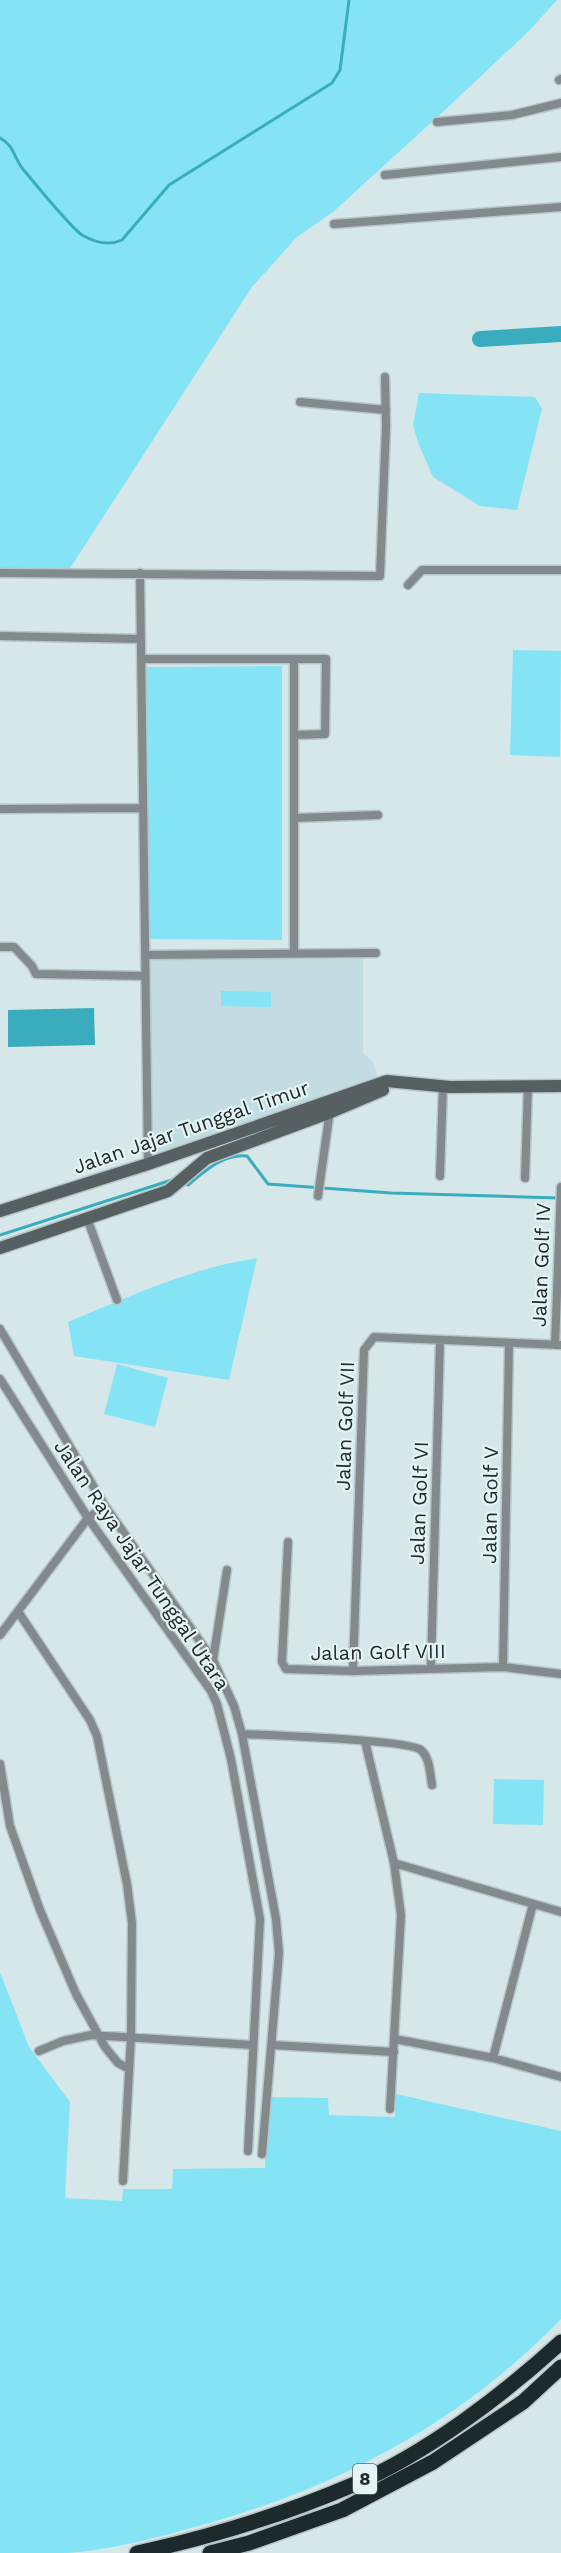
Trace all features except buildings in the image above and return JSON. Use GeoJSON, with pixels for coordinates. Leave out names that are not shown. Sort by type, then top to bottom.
{"type":"FeatureCollection","features":[{"type":"Feature","properties":{"kind":"highway","name":"8"},"geometry":{"type":"LineString","coordinates":[[137,2553],[193,2541],[271,2516],[356,2484],[429,2444],[509,2387],[561,2342]]}},
{"type":"Feature","properties":{"kind":"highway","name":"8"},"geometry":{"type":"LineString","coordinates":[[210,2553],[249,2543],[342,2510],[433,2462],[523,2402],[561,2367]]}},
{"type":"Feature","properties":{"kind":"main road","name":"Jalan Jajar Tunggal Timur"},"geometry":{"type":"LineString","coordinates":[[0,1248],[168,1191],[178,1185],[207,1158],[387,1081],[443,1086],[561,1086]]}},
{"type":"Feature","properties":{"kind":"main road","name":"Jalan Jajar Tunggal Timur"},"geometry":{"type":"LineString","coordinates":[[0,1211],[330,1107]]}},
{"type":"Feature","properties":{"kind":"street"},"geometry":{"type":"LineString","coordinates":[[437,122],[522,113],[561,103]]}},
{"type":"Feature","properties":{"kind":"street"},"geometry":{"type":"LineString","coordinates":[[385,175],[561,157]]}},
{"type":"Feature","properties":{"kind":"street"},"geometry":{"type":"LineString","coordinates":[[334,224],[561,207]]}},
{"type":"Feature","properties":{"kind":"street"},"geometry":{"type":"LineString","coordinates":[[0,573],[380,576],[386,410],[385,377]]}},
{"type":"Feature","properties":{"kind":"street"},"geometry":{"type":"LineString","coordinates":[[300,402],[386,410]]}},
{"type":"Feature","properties":{"kind":"street"},"geometry":{"type":"LineString","coordinates":[[408,585],[422,570],[561,570]]}},
{"type":"Feature","properties":{"kind":"street"},"geometry":{"type":"LineString","coordinates":[[140,573],[148,1164]]}},
{"type":"Feature","properties":{"kind":"street"},"geometry":{"type":"LineString","coordinates":[[0,636],[141,639]]}},
{"type":"Feature","properties":{"kind":"street"},"geometry":{"type":"LineString","coordinates":[[141,659],[326,659],[325,734],[294,735]]}},
{"type":"Feature","properties":{"kind":"street"},"geometry":{"type":"LineString","coordinates":[[294,659],[294,953]]}},
{"type":"Feature","properties":{"kind":"street"},"geometry":{"type":"LineString","coordinates":[[0,809],[143,808]]}},
{"type":"Feature","properties":{"kind":"street"},"geometry":{"type":"LineString","coordinates":[[294,818],[378,814]]}},
{"type":"Feature","properties":{"kind":"street"},"geometry":{"type":"LineString","coordinates":[[0,947],[14,947],[32,966],[36,974],[145,976]]}},
{"type":"Feature","properties":{"kind":"street"},"geometry":{"type":"LineString","coordinates":[[145,955],[376,953]]}},
{"type":"Feature","properties":{"kind":"street"},"geometry":{"type":"LineString","coordinates":[[440,1176],[443,1086]]}},
{"type":"Feature","properties":{"kind":"street"},"geometry":{"type":"LineString","coordinates":[[525,1178],[528,1086]]}},
{"type":"Feature","properties":{"kind":"street"},"geometry":{"type":"LineString","coordinates":[[318,1196],[330,1107]]}},
{"type":"Feature","properties":{"kind":"street","name":"Jalan Golf IV"},"geometry":{"type":"LineString","coordinates":[[558,1345],[561,1188]]}},
{"type":"Feature","properties":{"kind":"street"},"geometry":{"type":"LineString","coordinates":[[87,1218],[117,1300]]}},
{"type":"Feature","properties":{"kind":"street","name":"Jalan Raya Jajar Tunggal Utara"},"geometry":{"type":"LineString","coordinates":[[0,1329],[105,1506],[213,1660],[234,1706],[242,1734],[276,1919],[279,1953],[262,2154]]}},
{"type":"Feature","properties":{"kind":"street","name":"Jalan Golf VII"},"geometry":{"type":"LineString","coordinates":[[353,1671],[364,1350],[374,1337],[558,1345]]}},
{"type":"Feature","properties":{"kind":"street","name":"Jalan Golf VI"},"geometry":{"type":"LineString","coordinates":[[431,1668],[440,1340]]}},
{"type":"Feature","properties":{"kind":"street","name":"Jalan Golf V"},"geometry":{"type":"LineString","coordinates":[[503,1667],[509,1344]]}},
{"type":"Feature","properties":{"kind":"street","name":"Jalan Raya Jajar Tunggal Utara"},"geometry":{"type":"LineString","coordinates":[[0,1379],[88,1518],[211,1691],[217,1704],[231,1759],[260,1919],[248,2151]]}},
{"type":"Feature","properties":{"kind":"street"},"geometry":{"type":"LineString","coordinates":[[0,1635],[19,1613],[88,1518],[105,1506]]}},
{"type":"Feature","properties":{"kind":"street","name":"Jalan Golf VIII"},"geometry":{"type":"LineString","coordinates":[[288,1542],[284,1666],[286,1668],[353,1671],[503,1667],[561,1674]]}},
{"type":"Feature","properties":{"kind":"street"},"geometry":{"type":"LineString","coordinates":[[213,1660],[228,1570]]}},
{"type":"Feature","properties":{"kind":"street"},"geometry":{"type":"LineString","coordinates":[[19,1613],[90,1720],[97,1736],[107,1779],[132,1923],[131,2037],[123,2181]]}},
{"type":"Feature","properties":{"kind":"street"},"geometry":{"type":"LineString","coordinates":[[242,1734],[411,1746],[421,1750],[428,1762],[432,1785]]}},
{"type":"Feature","properties":{"kind":"street"},"geometry":{"type":"LineString","coordinates":[[365,1741],[394,1863],[401,1915],[390,2109]]}},
{"type":"Feature","properties":{"kind":"street"},"geometry":{"type":"LineString","coordinates":[[0,1764],[10,1826],[40,1910],[76,1994],[118,2063],[129,2069]]}},
{"type":"Feature","properties":{"kind":"street"},"geometry":{"type":"LineString","coordinates":[[394,1863],[561,1912]]}},
{"type":"Feature","properties":{"kind":"street"},"geometry":{"type":"LineString","coordinates":[[493,2058],[533,1904]]}},
{"type":"Feature","properties":{"kind":"street"},"geometry":{"type":"LineString","coordinates":[[260,1919],[276,1919]]}},
{"type":"Feature","properties":{"kind":"street"},"geometry":{"type":"LineString","coordinates":[[39,2050],[63,2041],[99,2035],[253,2045]]}},
{"type":"Feature","properties":{"kind":"street"},"geometry":{"type":"LineString","coordinates":[[395,2039],[493,2058],[561,2077]]}},
{"type":"Feature","properties":{"kind":"street"},"geometry":{"type":"LineString","coordinates":[[272,2045],[394,2052]]}},
{"type":"Feature","properties":{"kind":"shaded area"},"geometry":{"type":"Polygon","coordinates":[[[0,0],[557,0],[530,30],[445,110],[333,212],[297,237],[252,287],[67,573],[0,573],[0,0]]]}},
{"type":"Feature","properties":{"kind":"shaded area"},"geometry":{"type":"Polygon","coordinates":[[[419,393],[535,397],[542,409],[517,510],[480,506],[433,477],[413,425],[419,393]]]}},
{"type":"Feature","properties":{"kind":"shaded area"},"geometry":{"type":"Polygon","coordinates":[[[513,650],[561,651],[560,757],[510,755],[513,650]]]}},
{"type":"Feature","properties":{"kind":"shaded area"},"geometry":{"type":"Polygon","coordinates":[[[282,666],[282,940],[150,939],[145,667],[282,666]]]}},
{"type":"Feature","properties":{"kind":"shaded area"},"geometry":{"type":"Polygon","coordinates":[[[141,958],[363,959],[363,1053],[373,1062],[378,1078],[148,1158],[141,958]]]}},
{"type":"Feature","properties":{"kind":"shaded area"},"geometry":{"type":"Polygon","coordinates":[[[221,991],[271,992],[271,1007],[221,1006],[221,991]]]}},
{"type":"Feature","properties":{"kind":"shaded area"},"geometry":{"type":"Polygon","coordinates":[[[94,1008],[95,1045],[8,1047],[8,1010],[94,1008]]]}},
{"type":"Feature","properties":{"kind":"shaded area"},"geometry":{"type":"Polygon","coordinates":[[[257,1258],[229,1380],[74,1356],[68,1322],[184,1276],[257,1258]]]}},
{"type":"Feature","properties":{"kind":"shaded area"},"geometry":{"type":"Polygon","coordinates":[[[117,1364],[168,1378],[155,1427],[104,1414],[117,1364]]]}},
{"type":"Feature","properties":{"kind":"shaded area"},"geometry":{"type":"Polygon","coordinates":[[[494,1779],[544,1780],[543,1825],[493,1824],[494,1779]]]}},
{"type":"Feature","properties":{"kind":"shaded area"},"geometry":{"type":"Polygon","coordinates":[[[0,1972],[29,2047],[70,2102],[65,2198],[122,2201],[123,2189],[172,2189],[173,2169],[265,2168],[268,2097],[328,2098],[329,2115],[395,2117],[396,2094],[561,2131],[561,2319],[521,2358],[433,2424],[386,2452],[337,2476],[234,2516],[125,2545],[68,2553],[0,2553],[0,1972]]]}},
{"type":"Feature","properties":{"kind":"waterway"},"geometry":{"type":"LineString","coordinates":[[0,138],[8,144],[22,168],[77,231],[97,241],[112,243],[122,240],[169,185],[332,83],[340,70],[349,0]]}},
{"type":"Feature","properties":{"kind":"waterway"},"geometry":{"type":"LineString","coordinates":[[480,339],[561,334]]}},
{"type":"Feature","properties":{"kind":"waterway"},"geometry":{"type":"LineString","coordinates":[[184,1183],[188,1185],[223,1160],[247,1156],[268,1184],[391,1193],[559,1198]]}},
{"type":"Feature","properties":{"kind":"waterway"},"geometry":{"type":"LineString","coordinates":[[0,1235],[175,1179]]}}]}
